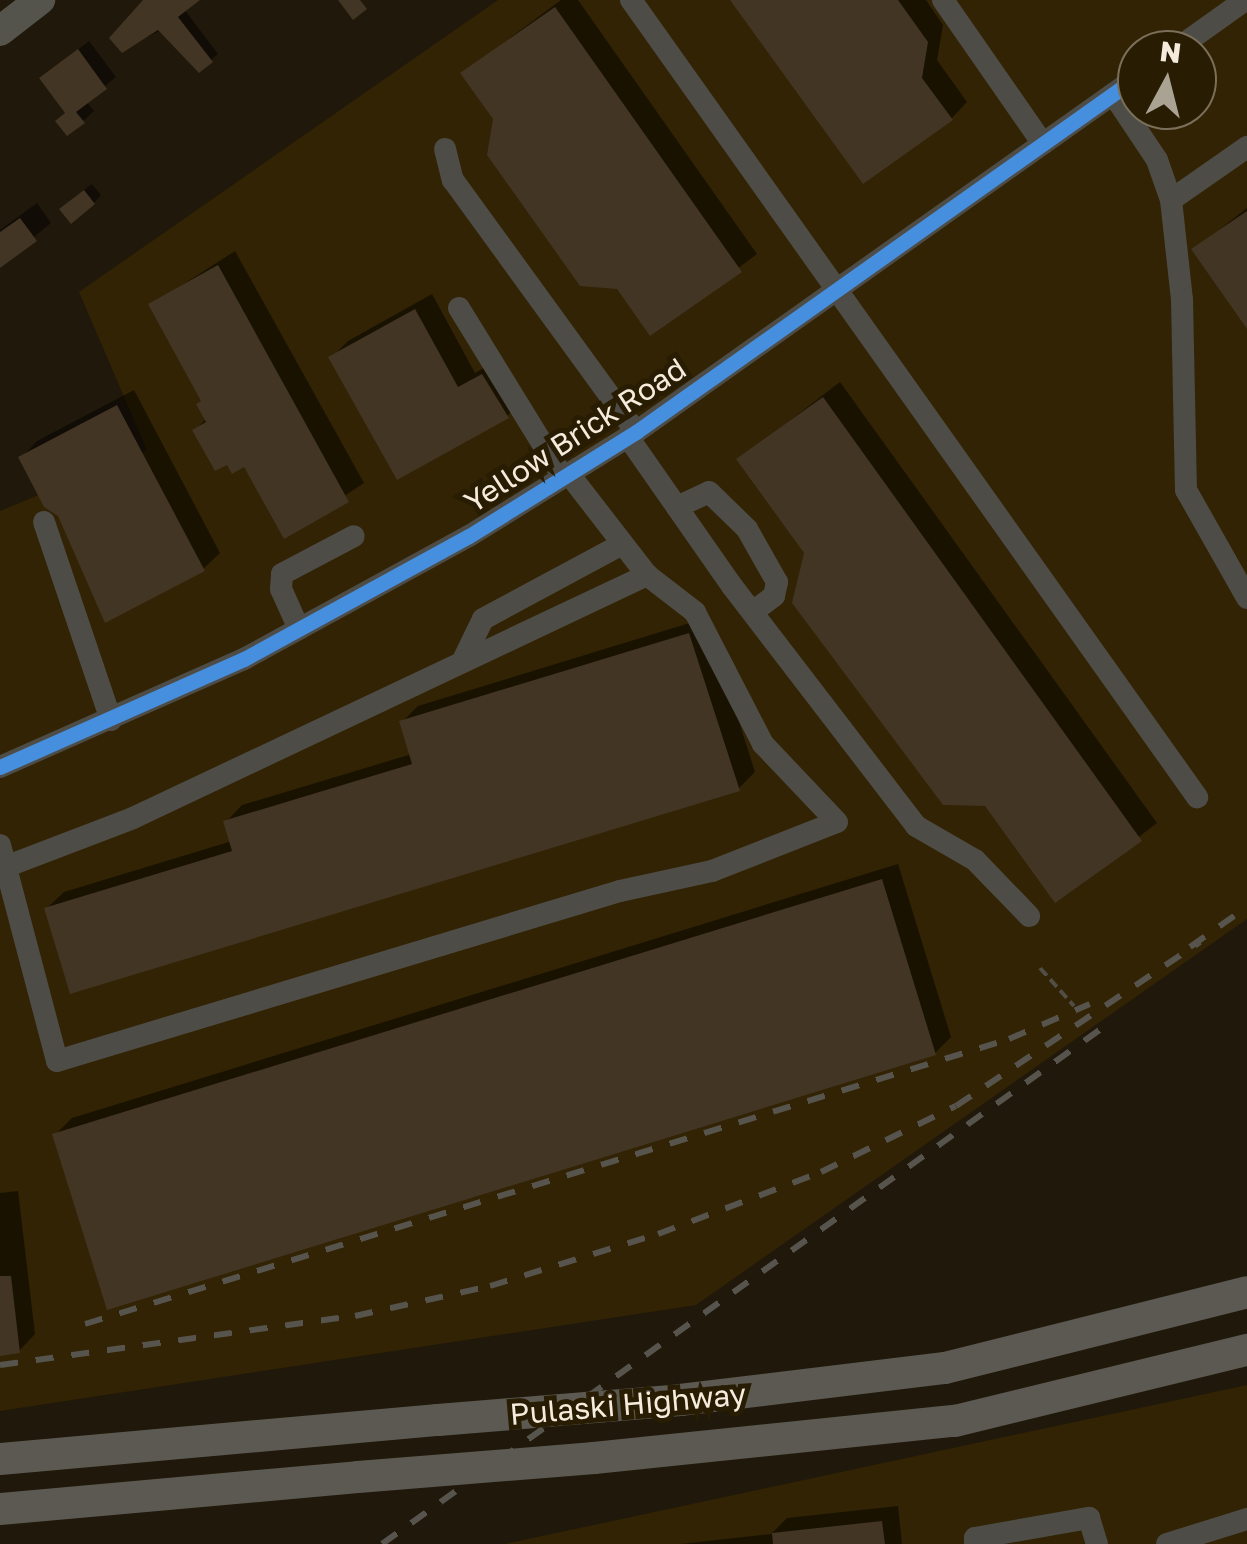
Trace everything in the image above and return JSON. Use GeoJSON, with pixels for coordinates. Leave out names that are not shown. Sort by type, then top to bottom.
{"type":"FeatureCollection","features":[{"type":"Feature","properties":{"kind":"highway","name":"Pulaski Highway"},"geometry":{"type":"LineString","coordinates":[[0,1459],[680,1400],[945,1368],[1247,1292]]}},
{"type":"Feature","properties":{"kind":"highway","name":"Pulaski Highway"},"geometry":{"type":"LineString","coordinates":[[0,1509],[594,1458],[955,1421],[1247,1350]]}},
{"type":"Feature","properties":{"kind":"main road"},"geometry":{"type":"LineString","coordinates":[[0,31],[40,0]]}},
{"type":"Feature","properties":{"kind":"street"},"geometry":{"type":"LineString","coordinates":[[631,0],[841,288],[1197,797]]}},
{"type":"Feature","properties":{"kind":"street"},"geometry":{"type":"LineString","coordinates":[[942,0],[1043,144]]}},
{"type":"Feature","properties":{"kind":"street"},"geometry":{"type":"LineString","coordinates":[[1203,30],[1245,0]]}},
{"type":"Feature","properties":{"kind":"street","name":"Yellow Brick Road"},"geometry":{"type":"LineString","coordinates":[[0,767],[111,720],[299,629],[566,475],[632,434],[1117,91]]}},
{"type":"Feature","properties":{"kind":"street"},"geometry":{"type":"LineString","coordinates":[[1113,94],[1157,160],[1171,200],[1182,300],[1186,490],[1247,598]]}},
{"type":"Feature","properties":{"kind":"street"},"geometry":{"type":"LineString","coordinates":[[1171,200],[1247,147]]}},
{"type":"Feature","properties":{"kind":"street"},"geometry":{"type":"LineString","coordinates":[[445,149],[453,180],[632,434],[677,507],[916,826],[976,860],[1030,916]]}},
{"type":"Feature","properties":{"kind":"street"},"geometry":{"type":"LineString","coordinates":[[459,308],[566,475],[647,576],[695,612],[763,744],[837,822],[712,871],[620,892],[58,1061],[2,856],[133,818],[464,658],[647,576]]}},
{"type":"Feature","properties":{"kind":"street"},"geometry":{"type":"LineString","coordinates":[[677,507],[709,492],[747,529],[778,582],[774,596],[753,612]]}},
{"type":"Feature","properties":{"kind":"street"},"geometry":{"type":"LineString","coordinates":[[44,522],[111,720]]}},
{"type":"Feature","properties":{"kind":"street"},"geometry":{"type":"LineString","coordinates":[[299,629],[281,590],[282,574],[354,536]]}},
{"type":"Feature","properties":{"kind":"street"},"geometry":{"type":"LineString","coordinates":[[464,658],[483,619],[622,544]]}},
{"type":"Feature","properties":{"kind":"street"},"geometry":{"type":"LineString","coordinates":[[976,1544],[975,1538],[1088,1518],[1098,1544]]}},
{"type":"Feature","properties":{"kind":"street"},"geometry":{"type":"LineString","coordinates":[[1167,1544],[1247,1519]]}},
{"type":"Feature","properties":{"kind":"path"},"geometry":{"type":"LineString","coordinates":[[1040,968],[1074,1006]]}},
{"type":"Feature","properties":{"kind":"shaded area"},"geometry":{"type":"Polygon","coordinates":[[[498,0],[1247,0],[1247,919],[696,1305],[0,1411],[0,511],[147,450],[79,292],[498,0]]]}},
{"type":"Feature","properties":{"kind":"shaded area"},"geometry":{"type":"Polygon","coordinates":[[[1247,1385],[1247,1544],[505,1544],[1247,1385]]]}},
{"type":"Feature","properties":{"kind":"building"},"geometry":{"type":"Polygon","coordinates":[[[143,0],[200,0],[178,17],[213,62],[199,73],[158,30],[122,53],[109,38],[143,0]]]}},
{"type":"Feature","properties":{"kind":"building"},"geometry":{"type":"Polygon","coordinates":[[[338,0],[360,0],[367,9],[353,20],[338,0]]]}},
{"type":"Feature","properties":{"kind":"building"},"geometry":{"type":"Polygon","coordinates":[[[730,0],[898,0],[928,42],[922,78],[953,120],[863,184],[730,0]]]}},
{"type":"Feature","properties":{"kind":"building"},"geometry":{"type":"Polygon","coordinates":[[[555,7],[742,272],[650,336],[617,289],[580,286],[487,155],[493,119],[460,73],[555,7]]]}},
{"type":"Feature","properties":{"kind":"building"},"geometry":{"type":"Polygon","coordinates":[[[78,49],[107,89],[76,112],[85,123],[67,136],[55,121],[65,113],[39,78],[78,49]]]}},
{"type":"Feature","properties":{"kind":"building"},"geometry":{"type":"Polygon","coordinates":[[[84,190],[95,204],[71,224],[59,209],[84,190]]]}},
{"type":"Feature","properties":{"kind":"building"},"geometry":{"type":"Polygon","coordinates":[[[1247,211],[1247,329],[1191,249],[1247,211]]]}},
{"type":"Feature","properties":{"kind":"building"},"geometry":{"type":"Polygon","coordinates":[[[20,218],[37,241],[0,268],[0,232],[20,218]]]}},
{"type":"Feature","properties":{"kind":"building"},"geometry":{"type":"Polygon","coordinates":[[[218,265],[349,502],[284,539],[244,467],[232,474],[227,465],[215,471],[192,430],[206,422],[196,404],[201,401],[148,304],[218,265]]]}},
{"type":"Feature","properties":{"kind":"building"},"geometry":{"type":"Polygon","coordinates":[[[415,309],[458,387],[482,374],[509,418],[397,480],[328,357],[415,309]]]}},
{"type":"Feature","properties":{"kind":"building"},"geometry":{"type":"Polygon","coordinates":[[[823,397],[1142,841],[1055,903],[985,806],[943,805],[792,603],[804,553],[736,459],[823,397]]]}},
{"type":"Feature","properties":{"kind":"building"},"geometry":{"type":"Polygon","coordinates":[[[117,405],[205,571],[105,623],[58,516],[44,507],[18,457],[117,405]]]}},
{"type":"Feature","properties":{"kind":"building"},"geometry":{"type":"Polygon","coordinates":[[[689,633],[740,791],[70,994],[44,908],[232,851],[223,821],[412,764],[399,721],[689,633]]]}},
{"type":"Feature","properties":{"kind":"building"},"geometry":{"type":"Polygon","coordinates":[[[882,879],[936,1055],[107,1310],[52,1134],[882,879]]]}},
{"type":"Feature","properties":{"kind":"building"},"geometry":{"type":"Polygon","coordinates":[[[0,1276],[11,1276],[20,1353],[0,1356],[0,1276]]]}},
{"type":"Feature","properties":{"kind":"building"},"geometry":{"type":"Polygon","coordinates":[[[882,1521],[885,1544],[773,1544],[772,1533],[882,1521]]]}},
{"type":"Feature","properties":{"kind":"railway"},"geometry":{"type":"LineString","coordinates":[[1190,947],[1247,907]]}},
{"type":"Feature","properties":{"kind":"railway"},"geometry":{"type":"LineString","coordinates":[[0,1365],[355,1316],[490,1286],[658,1234],[821,1172],[956,1106],[1200,942]]}},
{"type":"Feature","properties":{"kind":"railway"},"geometry":{"type":"LineString","coordinates":[[85,1324],[1009,1039],[1090,1004]]}},
{"type":"Feature","properties":{"kind":"railway"},"geometry":{"type":"LineString","coordinates":[[382,1544],[1105,1026]]}},
{"type":"Feature","properties":{"kind":"cycle path"},"geometry":{"type":"LineString","coordinates":[[0,767],[244,659],[469,536],[636,432],[1117,91]]}}]}
